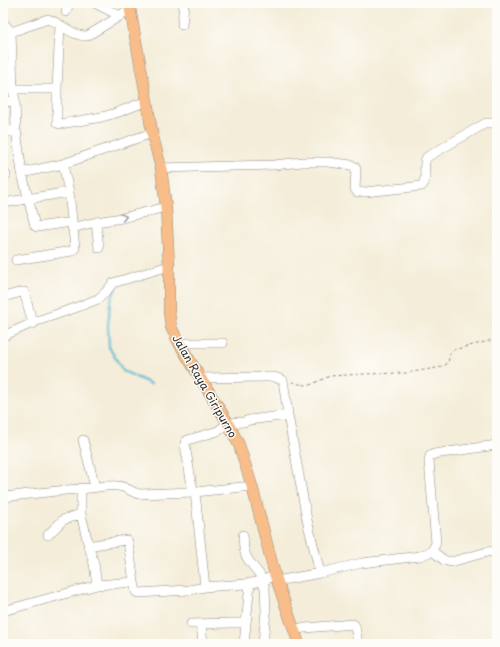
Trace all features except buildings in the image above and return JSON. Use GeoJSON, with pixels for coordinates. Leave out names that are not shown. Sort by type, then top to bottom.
{"type":"FeatureCollection","features":[{"type":"Feature","properties":{"kind":"main road","name":"Jalan Raya Giripurno"},"geometry":{"type":"LineString","coordinates":[[129,5],[152,133],[161,168],[166,207],[169,266],[169,317],[171,327],[179,343],[228,423],[241,450],[276,578],[299,644]]}},
{"type":"Feature","properties":{"kind":"street"},"geometry":{"type":"LineString","coordinates":[[95,3],[118,17]]}},
{"type":"Feature","properties":{"kind":"street"},"geometry":{"type":"LineString","coordinates":[[182,25],[184,3]]}},
{"type":"Feature","properties":{"kind":"street"},"geometry":{"type":"LineString","coordinates":[[11,32],[47,20],[52,20],[70,31],[87,36],[118,17],[129,5]]}},
{"type":"Feature","properties":{"kind":"street"},"geometry":{"type":"LineString","coordinates":[[3,22],[11,32],[8,55],[15,101],[16,130],[22,173],[35,226],[69,225],[96,222],[122,218],[166,207]]}},
{"type":"Feature","properties":{"kind":"street"},"geometry":{"type":"LineString","coordinates":[[60,25],[56,122],[59,124],[102,117],[147,101]]}},
{"type":"Feature","properties":{"kind":"street"},"geometry":{"type":"LineString","coordinates":[[13,89],[57,89]]}},
{"type":"Feature","properties":{"kind":"street"},"geometry":{"type":"LineString","coordinates":[[3,102],[15,101]]}},
{"type":"Feature","properties":{"kind":"street"},"geometry":{"type":"LineString","coordinates":[[161,168],[328,162],[351,165],[355,167],[355,189],[357,192],[422,186],[425,181],[425,161],[427,157],[486,123],[493,123],[497,125]]}},
{"type":"Feature","properties":{"kind":"street"},"geometry":{"type":"LineString","coordinates":[[3,132],[16,130]]}},
{"type":"Feature","properties":{"kind":"street"},"geometry":{"type":"LineString","coordinates":[[22,173],[63,164],[152,133]]}},
{"type":"Feature","properties":{"kind":"street"},"geometry":{"type":"LineString","coordinates":[[16,260],[73,251],[75,248],[69,225],[69,192],[63,164]]}},
{"type":"Feature","properties":{"kind":"street"},"geometry":{"type":"LineString","coordinates":[[3,203],[69,192]]}},
{"type":"Feature","properties":{"kind":"street"},"geometry":{"type":"LineString","coordinates":[[96,222],[99,248]]}},
{"type":"Feature","properties":{"kind":"street"},"geometry":{"type":"LineString","coordinates":[[3,336],[98,299],[113,283],[169,266]]}},
{"type":"Feature","properties":{"kind":"street"},"geometry":{"type":"LineString","coordinates":[[3,297],[24,292],[32,324]]}},
{"type":"Feature","properties":{"kind":"street"},"geometry":{"type":"LineString","coordinates":[[179,343],[223,343]]}},
{"type":"Feature","properties":{"kind":"street"},"geometry":{"type":"LineString","coordinates":[[201,378],[274,377],[283,380],[307,520],[320,573]]}},
{"type":"Feature","properties":{"kind":"street"},"geometry":{"type":"LineString","coordinates":[[205,587],[195,492],[192,486],[185,443],[188,440],[216,432],[228,423],[288,415]]}},
{"type":"Feature","properties":{"kind":"street"},"geometry":{"type":"LineString","coordinates":[[83,440],[95,487]]}},
{"type":"Feature","properties":{"kind":"street"},"geometry":{"type":"LineString","coordinates":[[88,546],[127,540],[136,592],[138,593],[189,590],[258,582],[276,578],[320,573],[362,563],[420,556],[432,551],[436,543],[429,460],[430,456],[434,454],[497,445]]}},
{"type":"Feature","properties":{"kind":"street"},"geometry":{"type":"LineString","coordinates":[[3,498],[95,487],[117,486],[127,488],[138,494],[195,492],[252,486]]}},
{"type":"Feature","properties":{"kind":"street"},"geometry":{"type":"LineString","coordinates":[[81,488],[81,514],[88,546],[94,564],[97,585]]}},
{"type":"Feature","properties":{"kind":"street"},"geometry":{"type":"LineString","coordinates":[[48,535],[63,520],[81,514]]}},
{"type":"Feature","properties":{"kind":"street"},"geometry":{"type":"LineString","coordinates":[[243,535],[246,556],[260,575],[246,623],[244,644]]}},
{"type":"Feature","properties":{"kind":"street"},"geometry":{"type":"LineString","coordinates":[[432,551],[444,560],[451,562],[487,552],[497,551]]}},
{"type":"Feature","properties":{"kind":"street"},"geometry":{"type":"LineString","coordinates":[[3,611],[97,585],[134,582]]}},
{"type":"Feature","properties":{"kind":"street"},"geometry":{"type":"LineString","coordinates":[[258,582],[265,588],[266,607],[264,644]]}},
{"type":"Feature","properties":{"kind":"street"},"geometry":{"type":"LineString","coordinates":[[191,624],[246,623]]}},
{"type":"Feature","properties":{"kind":"street"},"geometry":{"type":"LineString","coordinates":[[201,624],[203,644]]}},
{"type":"Feature","properties":{"kind":"street"},"geometry":{"type":"LineString","coordinates":[[294,629],[353,624],[355,626],[358,644]]}},
{"type":"Feature","properties":{"kind":"path"},"geometry":{"type":"LineString","coordinates":[[283,380],[307,385],[330,376],[406,373],[442,367],[448,363],[450,353],[453,350],[497,339]]}},
{"type":"Feature","properties":{"kind":"waterway"},"geometry":{"type":"LineString","coordinates":[[118,284],[110,303],[108,325],[109,347],[123,371],[151,384]]}}]}
